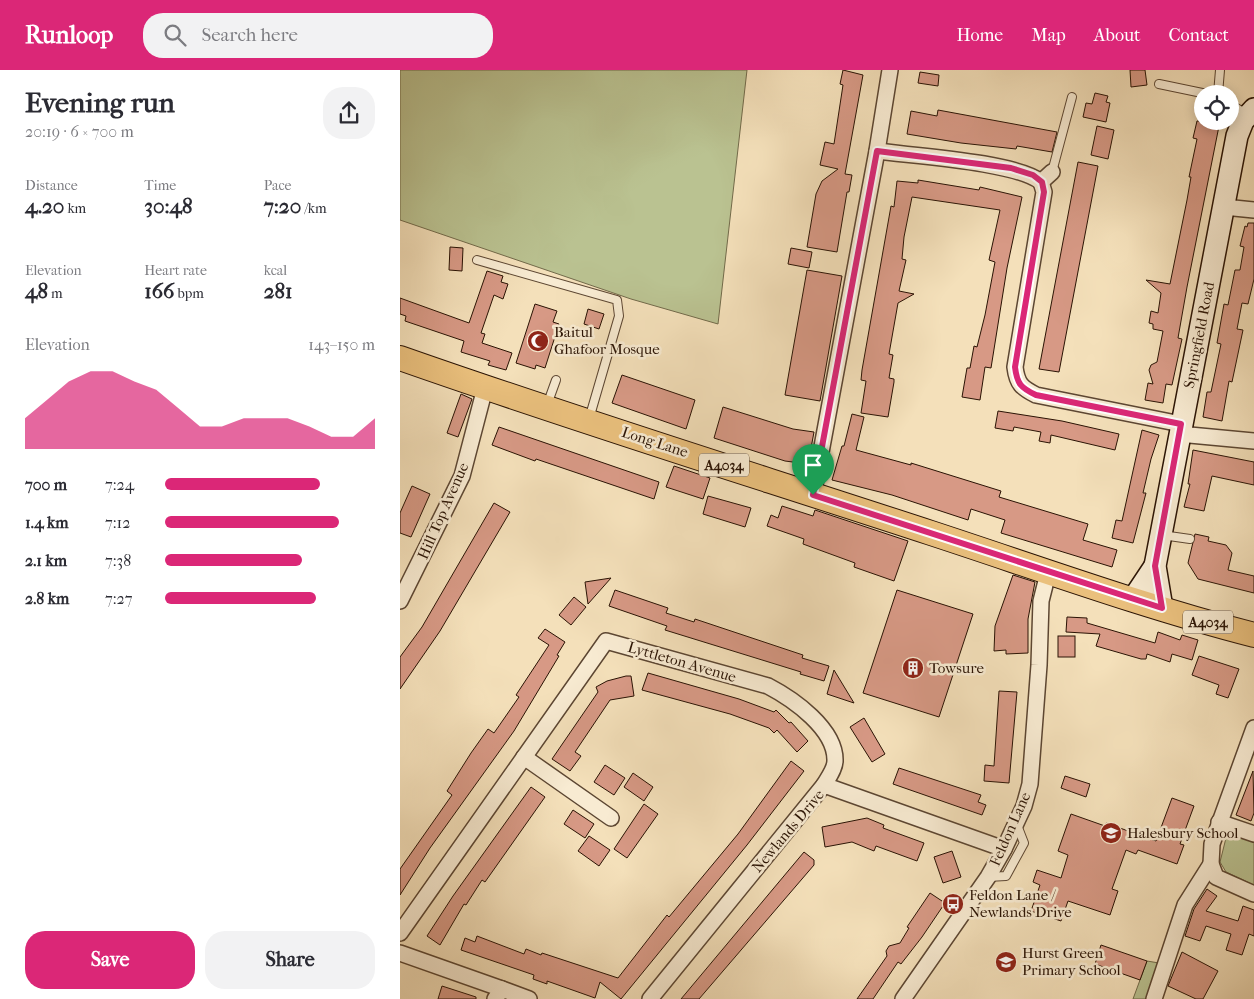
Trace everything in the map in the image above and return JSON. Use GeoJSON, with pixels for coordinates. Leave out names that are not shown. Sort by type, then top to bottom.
{"type":"FeatureCollection","features":[{"type":"Feature","properties":{"kind":"main road","name":"Long Lane"},"geometry":{"type":"LineString","coordinates":[[400,358],[485,388],[1048,572],[1254,635]]}},
{"type":"Feature","properties":{"kind":"street"},"geometry":{"type":"LineString","coordinates":[[813,495],[877,151],[890,70]]}},
{"type":"Feature","properties":{"kind":"street","name":"Springfield Road"},"geometry":{"type":"LineString","coordinates":[[1162,608],[1155,566],[1160,535],[1237,136],[1243,120],[1251,112]]}},
{"type":"Feature","properties":{"kind":"street"},"geometry":{"type":"LineString","coordinates":[[877,151],[1011,168],[1047,177],[1015,367],[1016,380],[1026,390],[1036,395],[1180,429],[1254,441]]}},
{"type":"Feature","properties":{"kind":"street"},"geometry":{"type":"LineString","coordinates":[[1224,207],[1254,210]]}},
{"type":"Feature","properties":{"kind":"street","name":"Hill Top Avenue"},"geometry":{"type":"LineString","coordinates":[[400,602],[462,476],[485,388]]}},
{"type":"Feature","properties":{"kind":"street","name":"Springfield Road"},"geometry":{"type":"LineString","coordinates":[[1133,599],[1155,566]]}},
{"type":"Feature","properties":{"kind":"street","name":"Feldon Lane"},"geometry":{"type":"LineString","coordinates":[[903,999],[988,877],[1016,823],[1030,784],[1040,665],[1041,601],[1048,572]]}},
{"type":"Feature","properties":{"kind":"street","name":"Lyttleton Avenue"},"geometry":{"type":"LineString","coordinates":[[400,932],[606,641],[768,686],[789,697],[818,724],[834,749],[835,762],[824,785]]}},
{"type":"Feature","properties":{"kind":"street"},"geometry":{"type":"LineString","coordinates":[[1254,728],[1212,844],[1211,864],[1216,877],[1254,894]]}},
{"type":"Feature","properties":{"kind":"street"},"geometry":{"type":"LineString","coordinates":[[524,757],[611,818]]}},
{"type":"Feature","properties":{"kind":"street","name":"Newlands Drive"},"geometry":{"type":"LineString","coordinates":[[650,999],[824,785],[1004,849]]}},
{"type":"Feature","properties":{"kind":"street"},"geometry":{"type":"LineString","coordinates":[[1219,822],[1254,834]]}},
{"type":"Feature","properties":{"kind":"street"},"geometry":{"type":"LineString","coordinates":[[1154,999],[1185,905],[1211,864]]}},
{"type":"Feature","properties":{"kind":"street"},"geometry":{"type":"LineString","coordinates":[[400,953],[498,994],[530,999]]}},
{"type":"Feature","properties":{"kind":"lane"},"geometry":{"type":"LineString","coordinates":[[1220,70],[1220,85]]}},
{"type":"Feature","properties":{"kind":"lane"},"geometry":{"type":"LineString","coordinates":[[1159,84],[1194,91]]}},
{"type":"Feature","properties":{"kind":"lane"},"geometry":{"type":"LineString","coordinates":[[1047,177],[1072,97]]}},
{"type":"Feature","properties":{"kind":"lane"},"geometry":{"type":"LineString","coordinates":[[1239,107],[1251,112]]}},
{"type":"Feature","properties":{"kind":"lane"},"geometry":{"type":"LineString","coordinates":[[477,260],[617,300],[620,316],[588,421]]}},
{"type":"Feature","properties":{"kind":"lane"},"geometry":{"type":"LineString","coordinates":[[546,407],[556,380]]}},
{"type":"Feature","properties":{"kind":"lane"},"geometry":{"type":"LineString","coordinates":[[1160,535],[1190,539]]}},
{"type":"Feature","properties":{"kind":"lane"},"geometry":{"type":"LineString","coordinates":[[988,877],[1006,876],[1024,842],[1016,823]]}},
{"type":"Feature","properties":{"kind":"green space"},"geometry":{"type":"Polygon","coordinates":[[[400,70],[747,70],[718,324],[631,299],[400,220],[400,70]]]}},
{"type":"Feature","properties":{"kind":"green space"},"geometry":{"type":"Polygon","coordinates":[[[1227,834],[1254,841],[1254,885],[1226,872],[1220,862],[1227,834]]]}},
{"type":"Feature","properties":{"kind":"green space"},"geometry":{"type":"Polygon","coordinates":[[[1147,961],[1159,963],[1148,999],[1133,999],[1147,961]]]}},
{"type":"Feature","properties":{"kind":"building"},"geometry":{"type":"Polygon","coordinates":[[[843,70],[863,75],[845,174],[852,175],[849,192],[847,192],[837,252],[807,247],[816,194],[822,181],[838,169],[820,165],[825,142],[834,144],[843,85],[840,84],[843,70]]]}},
{"type":"Feature","properties":{"kind":"building"},"geometry":{"type":"Polygon","coordinates":[[[1130,70],[1145,70],[1147,85],[1131,87],[1130,70]]]}},
{"type":"Feature","properties":{"kind":"building"},"geometry":{"type":"Polygon","coordinates":[[[920,72],[939,75],[938,86],[918,83],[920,72]]]}},
{"type":"Feature","properties":{"kind":"building"},"geometry":{"type":"Polygon","coordinates":[[[1095,93],[1108,96],[1106,102],[1110,103],[1106,122],[1083,117],[1086,103],[1092,104],[1095,93]]]}},
{"type":"Feature","properties":{"kind":"building"},"geometry":{"type":"Polygon","coordinates":[[[938,110],[1057,132],[1052,152],[1017,146],[1016,149],[961,143],[907,134],[911,111],[937,116],[938,110]]]}},
{"type":"Feature","properties":{"kind":"building"},"geometry":{"type":"Polygon","coordinates":[[[1097,126],[1114,130],[1108,159],[1091,155],[1097,126]]]}},
{"type":"Feature","properties":{"kind":"building"},"geometry":{"type":"Polygon","coordinates":[[[1195,130],[1218,130],[1178,338],[1182,339],[1172,385],[1166,384],[1163,403],[1145,400],[1148,383],[1153,384],[1149,370],[1151,365],[1157,362],[1163,331],[1153,329],[1153,324],[1149,323],[1151,311],[1158,313],[1161,293],[1146,280],[1170,284],[1197,139],[1193,138],[1195,130]]]}},
{"type":"Feature","properties":{"kind":"building"},"geometry":{"type":"Polygon","coordinates":[[[1078,162],[1098,166],[1059,372],[1039,369],[1078,162]]]}},
{"type":"Feature","properties":{"kind":"building"},"geometry":{"type":"Polygon","coordinates":[[[918,180],[979,190],[980,187],[1022,197],[1007,268],[991,368],[985,367],[980,400],[962,397],[967,368],[970,368],[974,346],[977,347],[985,315],[995,262],[989,260],[1000,210],[912,197],[904,237],[902,259],[906,260],[899,291],[914,294],[898,303],[889,354],[893,355],[889,378],[894,379],[894,382],[888,417],[861,413],[866,381],[861,380],[862,370],[891,206],[894,207],[897,181],[918,183],[918,180]]]}},
{"type":"Feature","properties":{"kind":"building"},"geometry":{"type":"Polygon","coordinates":[[[1248,223],[1254,223],[1254,279],[1248,304],[1242,303],[1237,329],[1243,330],[1232,382],[1229,381],[1222,421],[1203,417],[1207,392],[1211,392],[1221,344],[1217,343],[1224,304],[1228,305],[1235,270],[1240,270],[1244,247],[1240,246],[1245,226],[1247,227],[1248,223]]]}},
{"type":"Feature","properties":{"kind":"building"},"geometry":{"type":"Polygon","coordinates":[[[450,247],[463,248],[462,271],[449,270],[450,247]]]}},
{"type":"Feature","properties":{"kind":"building"},"geometry":{"type":"Polygon","coordinates":[[[791,248],[812,252],[809,268],[788,264],[791,248]]]}},
{"type":"Feature","properties":{"kind":"building"},"geometry":{"type":"Polygon","coordinates":[[[807,270],[842,276],[820,401],[785,395],[807,270]]]}},
{"type":"Feature","properties":{"kind":"building"},"geometry":{"type":"Polygon","coordinates":[[[487,271],[503,276],[501,282],[508,284],[503,299],[494,295],[481,333],[485,334],[482,343],[512,353],[506,370],[488,365],[490,361],[461,352],[464,341],[405,321],[406,316],[400,314],[400,298],[469,323],[487,271]]]}},
{"type":"Feature","properties":{"kind":"building","name":"Baitul Ghafoor Mosque"},"geometry":{"type":"Polygon","coordinates":[[[535,304],[557,311],[553,322],[559,324],[545,368],[536,365],[535,369],[516,363],[535,304]]]}},
{"type":"Feature","properties":{"kind":"building"},"geometry":{"type":"Polygon","coordinates":[[[588,309],[604,314],[599,329],[584,324],[588,309]]]}},
{"type":"Feature","properties":{"kind":"building"},"geometry":{"type":"Polygon","coordinates":[[[622,375],[695,400],[686,429],[612,403],[622,375]]]}},
{"type":"Feature","properties":{"kind":"building"},"geometry":{"type":"Polygon","coordinates":[[[461,394],[472,399],[458,437],[447,433],[461,394]]]}},
{"type":"Feature","properties":{"kind":"building"},"geometry":{"type":"Polygon","coordinates":[[[723,407],[793,429],[814,432],[808,464],[785,461],[714,438],[723,407]]]}},
{"type":"Feature","properties":{"kind":"building"},"geometry":{"type":"Polygon","coordinates":[[[998,411],[1062,421],[1119,434],[1115,450],[1051,435],[1050,443],[1039,441],[1041,432],[1014,427],[1013,431],[995,428],[998,411]]]}},
{"type":"Feature","properties":{"kind":"building"},"geometry":{"type":"Polygon","coordinates":[[[852,414],[864,417],[856,450],[911,465],[911,463],[1001,491],[999,497],[1088,524],[1083,540],[1117,550],[1112,567],[1001,533],[1005,520],[971,509],[968,520],[892,495],[832,480],[842,446],[844,446],[852,414]]]}},
{"type":"Feature","properties":{"kind":"building"},"geometry":{"type":"Polygon","coordinates":[[[499,427],[659,482],[654,499],[536,459],[535,461],[492,445],[499,427]]]}},
{"type":"Feature","properties":{"kind":"building"},"geometry":{"type":"Polygon","coordinates":[[[1142,430],[1159,435],[1151,459],[1143,493],[1146,493],[1133,543],[1112,538],[1116,520],[1122,521],[1142,430]]]}},
{"type":"Feature","properties":{"kind":"building"},"geometry":{"type":"Polygon","coordinates":[[[1193,450],[1254,462],[1254,485],[1212,476],[1204,511],[1184,507],[1190,484],[1188,484],[1193,450]]]}},
{"type":"Feature","properties":{"kind":"building"},"geometry":{"type":"Polygon","coordinates":[[[674,466],[710,478],[703,499],[666,487],[674,466]]]}},
{"type":"Feature","properties":{"kind":"building"},"geometry":{"type":"Polygon","coordinates":[[[412,486],[430,494],[411,537],[400,533],[400,513],[412,486]]]}},
{"type":"Feature","properties":{"kind":"building"},"geometry":{"type":"Polygon","coordinates":[[[708,496],[751,508],[745,527],[703,514],[708,496]]]}},
{"type":"Feature","properties":{"kind":"building"},"geometry":{"type":"Polygon","coordinates":[[[494,503],[510,512],[440,631],[400,689],[400,657],[422,627],[494,503]]]}},
{"type":"Feature","properties":{"kind":"building"},"geometry":{"type":"Polygon","coordinates":[[[782,506],[813,516],[815,510],[908,541],[894,581],[854,567],[855,563],[803,544],[804,539],[767,526],[771,515],[778,518],[782,506]]]}},
{"type":"Feature","properties":{"kind":"building"},"geometry":{"type":"Polygon","coordinates":[[[1195,534],[1209,537],[1208,541],[1226,545],[1232,553],[1228,570],[1254,576],[1254,593],[1198,579],[1188,563],[1195,534]]]}},
{"type":"Feature","properties":{"kind":"building"},"geometry":{"type":"Polygon","coordinates":[[[1013,575],[1035,582],[1028,619],[1028,653],[1006,654],[1006,650],[994,651],[995,626],[1013,575]]]}},
{"type":"Feature","properties":{"kind":"building"},"geometry":{"type":"Polygon","coordinates":[[[611,578],[588,604],[585,582],[611,578]]]}},
{"type":"Feature","properties":{"kind":"building"},"geometry":{"type":"Polygon","coordinates":[[[615,590],[668,608],[666,613],[694,622],[695,619],[803,655],[802,658],[829,666],[824,681],[800,674],[801,672],[665,630],[667,626],[609,606],[615,590]]]}},
{"type":"Feature","properties":{"kind":"building","name":"Towsure"},"geometry":{"type":"Polygon","coordinates":[[[897,590],[973,614],[939,717],[863,693],[897,590]]]}},
{"type":"Feature","properties":{"kind":"building"},"geometry":{"type":"Polygon","coordinates":[[[574,597],[586,607],[571,625],[559,615],[574,597]]]}},
{"type":"Feature","properties":{"kind":"building"},"geometry":{"type":"Polygon","coordinates":[[[1067,617],[1087,618],[1087,623],[1155,643],[1158,632],[1180,640],[1182,635],[1198,640],[1192,660],[1172,654],[1170,662],[1147,654],[1146,659],[1141,659],[1096,646],[1100,634],[1066,632],[1067,617]]]}},
{"type":"Feature","properties":{"kind":"building"},"geometry":{"type":"Polygon","coordinates":[[[545,629],[565,642],[557,655],[559,656],[514,731],[430,848],[400,895],[400,869],[452,795],[447,791],[471,753],[488,729],[494,733],[519,697],[516,695],[549,645],[538,638],[545,629]]]}},
{"type":"Feature","properties":{"kind":"building"},"geometry":{"type":"Polygon","coordinates":[[[1058,636],[1075,636],[1075,657],[1058,657],[1058,636]]]}},
{"type":"Feature","properties":{"kind":"building"},"geometry":{"type":"Polygon","coordinates":[[[1199,656],[1239,669],[1228,698],[1216,694],[1219,685],[1192,675],[1199,656]]]}},
{"type":"Feature","properties":{"kind":"building"},"geometry":{"type":"Polygon","coordinates":[[[834,670],[854,703],[827,694],[834,670]]]}},
{"type":"Feature","properties":{"kind":"building"},"geometry":{"type":"Polygon","coordinates":[[[648,673],[739,699],[774,712],[776,710],[789,723],[791,722],[808,741],[797,752],[777,730],[774,733],[769,728],[730,714],[642,690],[648,673]]]}},
{"type":"Feature","properties":{"kind":"building"},"geometry":{"type":"Polygon","coordinates":[[[631,676],[634,696],[610,700],[575,752],[581,756],[570,771],[552,759],[598,692],[596,687],[607,681],[631,676]]]}},
{"type":"Feature","properties":{"kind":"building"},"geometry":{"type":"Polygon","coordinates":[[[999,691],[1017,692],[1009,783],[984,781],[985,765],[994,766],[999,691]]]}},
{"type":"Feature","properties":{"kind":"building"},"geometry":{"type":"Polygon","coordinates":[[[864,718],[885,754],[872,762],[850,727],[864,718]]]}},
{"type":"Feature","properties":{"kind":"building"},"geometry":{"type":"Polygon","coordinates":[[[791,761],[804,771],[747,845],[621,999],[600,982],[595,998],[547,981],[547,984],[533,979],[534,975],[461,950],[465,938],[475,942],[477,936],[524,954],[526,949],[541,955],[542,953],[618,978],[667,915],[669,917],[738,834],[791,761]]]}},
{"type":"Feature","properties":{"kind":"building"},"geometry":{"type":"Polygon","coordinates":[[[605,765],[625,778],[614,795],[594,782],[605,765]]]}},
{"type":"Feature","properties":{"kind":"building"},"geometry":{"type":"Polygon","coordinates":[[[899,768],[981,795],[978,802],[986,805],[982,815],[893,784],[899,768]]]}},
{"type":"Feature","properties":{"kind":"building"},"geometry":{"type":"Polygon","coordinates":[[[1253,771],[1254,813],[1251,821],[1236,815],[1253,771]]]}},
{"type":"Feature","properties":{"kind":"building"},"geometry":{"type":"Polygon","coordinates":[[[633,773],[653,787],[644,801],[624,787],[633,773]]]}},
{"type":"Feature","properties":{"kind":"building"},"geometry":{"type":"Polygon","coordinates":[[[1065,776],[1090,784],[1086,797],[1061,788],[1065,776]]]}},
{"type":"Feature","properties":{"kind":"building"},"geometry":{"type":"Polygon","coordinates":[[[531,787],[545,797],[485,882],[482,880],[466,905],[464,904],[440,945],[427,936],[453,896],[531,787]]]}},
{"type":"Feature","properties":{"kind":"building"},"geometry":{"type":"Polygon","coordinates":[[[1172,798],[1194,806],[1180,844],[1184,845],[1177,864],[1138,850],[1136,854],[1126,850],[1112,889],[1118,891],[1110,915],[1068,901],[1061,921],[1031,911],[1040,885],[1033,882],[1037,870],[1061,878],[1068,855],[1058,851],[1071,814],[1105,826],[1106,823],[1156,841],[1172,798]]]}},
{"type":"Feature","properties":{"kind":"building"},"geometry":{"type":"Polygon","coordinates":[[[644,804],[658,814],[627,858],[614,849],[644,804]]]}},
{"type":"Feature","properties":{"kind":"building"},"geometry":{"type":"Polygon","coordinates":[[[573,810],[594,824],[585,838],[564,824],[573,810]]]}},
{"type":"Feature","properties":{"kind":"building"},"geometry":{"type":"Polygon","coordinates":[[[867,818],[884,825],[883,828],[924,843],[917,861],[876,846],[874,851],[852,842],[825,847],[822,827],[867,818]]]}},
{"type":"Feature","properties":{"kind":"building"},"geometry":{"type":"Polygon","coordinates":[[[589,836],[610,850],[599,866],[578,851],[589,836]]]}},
{"type":"Feature","properties":{"kind":"building"},"geometry":{"type":"Polygon","coordinates":[[[952,851],[961,877],[943,883],[934,857],[952,851]]]}},
{"type":"Feature","properties":{"kind":"building"},"geometry":{"type":"Polygon","coordinates":[[[804,852],[814,860],[814,865],[699,999],[681,999],[804,852]]]}},
{"type":"Feature","properties":{"kind":"building"},"geometry":{"type":"Polygon","coordinates":[[[1207,889],[1217,896],[1206,911],[1238,921],[1243,906],[1254,910],[1254,936],[1249,934],[1242,955],[1226,950],[1231,934],[1206,926],[1200,941],[1185,936],[1194,909],[1207,889]]]}},
{"type":"Feature","properties":{"kind":"building"},"geometry":{"type":"Polygon","coordinates":[[[930,893],[945,903],[922,937],[901,964],[898,962],[873,999],[857,999],[887,956],[886,951],[889,946],[900,943],[909,928],[907,927],[930,893]]]}},
{"type":"Feature","properties":{"kind":"building"},"geometry":{"type":"Polygon","coordinates":[[[1101,945],[1147,961],[1140,980],[1095,964],[1101,945]]]}},
{"type":"Feature","properties":{"kind":"building"},"geometry":{"type":"Polygon","coordinates":[[[1182,952],[1218,971],[1203,999],[1196,999],[1168,986],[1182,952]]]}},
{"type":"Feature","properties":{"kind":"building"},"geometry":{"type":"Polygon","coordinates":[[[442,986],[476,997],[476,999],[438,999],[442,986]]]}},
{"type":"Feature","properties":{"kind":"place","name":"Baitul Ghafoor Mosque"},"geometry":{"type":"Point","coordinates":[538,341]}},
{"type":"Feature","properties":{"kind":"place","name":"Towsure"},"geometry":{"type":"Point","coordinates":[913,668]}},
{"type":"Feature","properties":{"kind":"place","name":"Halesbury School"},"geometry":{"type":"Point","coordinates":[1111,833]}},
{"type":"Feature","properties":{"kind":"place","name":"Feldon Lane / Newlands Drive"},"geometry":{"type":"Point","coordinates":[953,904]}},
{"type":"Feature","properties":{"kind":"place","name":"Hurst Green Primary School"},"geometry":{"type":"Point","coordinates":[1006,962]}},
{"type":"Feature","properties":{"kind":"route"},"geometry":{"type":"LineString","coordinates":[[877,151],[1011,168],[1033,175],[1042,182],[1044,192],[1015,367],[1016,380],[1026,390],[1036,395],[1181,424],[1155,566],[1162,608],[813,495],[877,151]]}}]}
